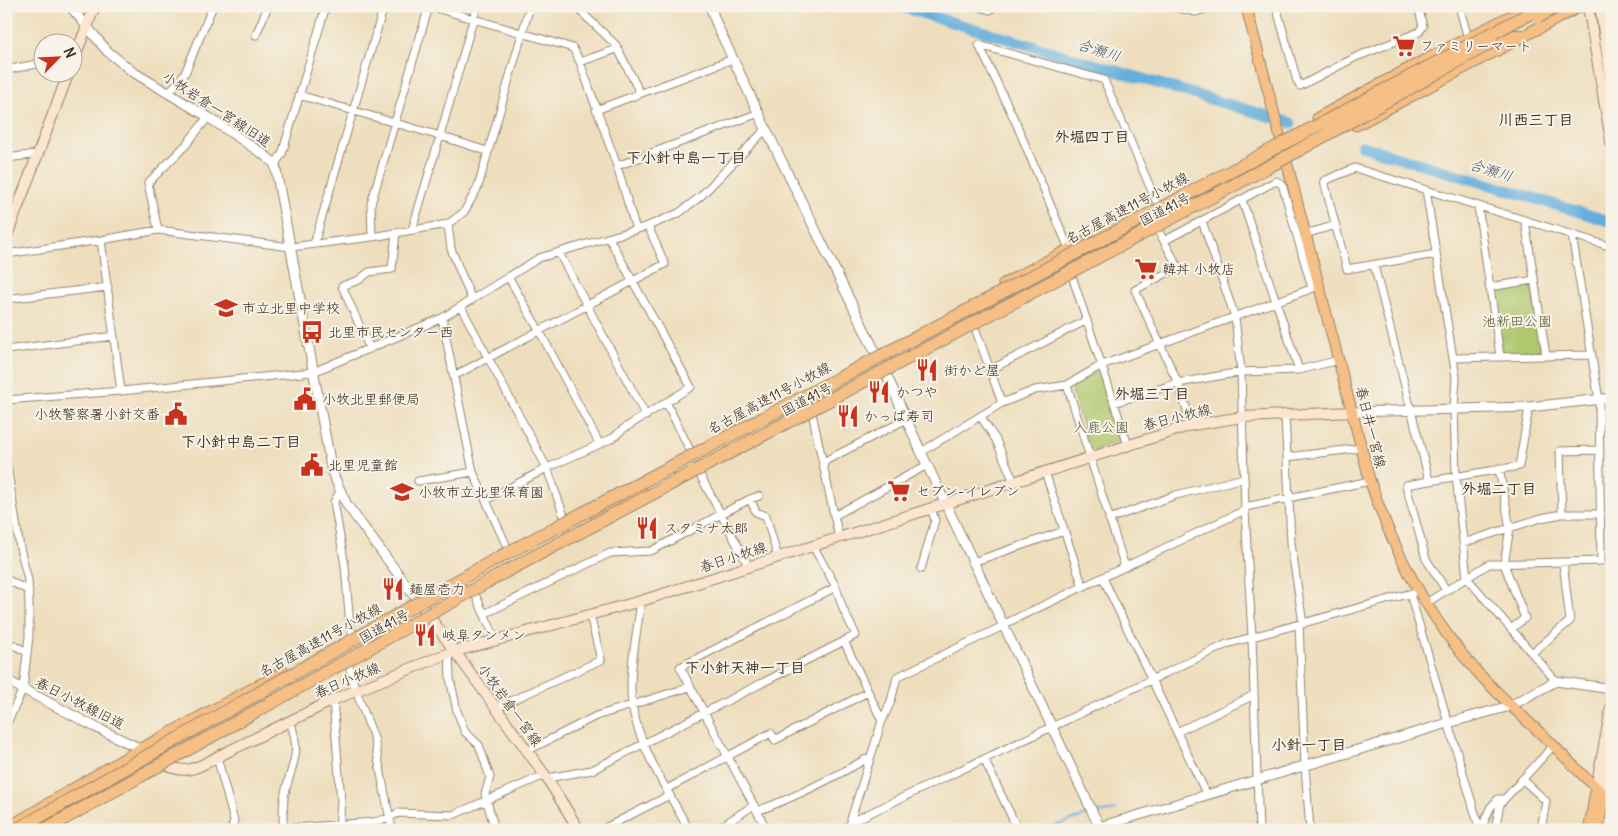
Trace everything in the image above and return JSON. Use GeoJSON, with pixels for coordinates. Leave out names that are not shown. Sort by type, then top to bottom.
{"type":"FeatureCollection","features":[{"type":"Feature","properties":{"kind":"highway","name":"国道41号"},"geometry":{"type":"LineString","coordinates":[[147,751],[416,598],[1069,249],[1531,6]]}},
{"type":"Feature","properties":{"kind":"highway","name":"名古屋高速11号小牧線"},"geometry":{"type":"LineString","coordinates":[[9,828],[506,553],[1544,6]]}},
{"type":"Feature","properties":{"kind":"highway"},"geometry":{"type":"LineString","coordinates":[[44,830],[514,567],[1281,160],[1558,6]]}},
{"type":"Feature","properties":{"kind":"highway","name":"国道41号"},"geometry":{"type":"LineString","coordinates":[[54,830],[348,662],[699,473],[1580,6]]}},
{"type":"Feature","properties":{"kind":"highway"},"geometry":{"type":"LineString","coordinates":[[1042,287],[1051,275],[1446,66],[1492,43],[1510,36],[1522,36]]}},
{"type":"Feature","properties":{"kind":"highway"},"geometry":{"type":"LineString","coordinates":[[147,751],[162,753],[784,409],[790,402],[809,391],[812,386]]}},
{"type":"Feature","properties":{"kind":"highway"},"geometry":{"type":"LineString","coordinates":[[31,830],[118,782],[130,781]]}},
{"type":"Feature","properties":{"kind":"main road"},"geometry":{"type":"LineString","coordinates":[[82,40],[96,6]]}},
{"type":"Feature","properties":{"kind":"main road","name":"春日井一宮線"},"geometry":{"type":"LineString","coordinates":[[1246,6],[1305,234],[1316,287],[1339,360],[1370,481],[1392,542],[1414,593],[1426,603],[1456,646],[1480,675],[1600,791]]}},
{"type":"Feature","properties":{"kind":"main road"},"geometry":{"type":"LineString","coordinates":[[1588,6],[1610,123],[1612,147]]}},
{"type":"Feature","properties":{"kind":"main road"},"geometry":{"type":"LineString","coordinates":[[1600,6],[1612,88]]}},
{"type":"Feature","properties":{"kind":"main road"},"geometry":{"type":"LineString","coordinates":[[6,238],[65,82]]}},
{"type":"Feature","properties":{"kind":"main road","name":"春日小牧線"},"geometry":{"type":"LineString","coordinates":[[147,751],[169,766],[178,769],[189,770],[200,767],[333,700],[452,652],[642,602],[1192,425],[1243,417],[1353,412]]}},
{"type":"Feature","properties":{"kind":"main road","name":"小牧岩倉一宮線"},"geometry":{"type":"LineString","coordinates":[[416,598],[452,652],[547,778],[579,830]]}},
{"type":"Feature","properties":{"kind":"main road"},"geometry":{"type":"LineString","coordinates":[[1598,830],[1600,791],[1612,703]]}},
{"type":"Feature","properties":{"kind":"main road"},"geometry":{"type":"LineString","coordinates":[[1589,830],[1612,749]]}},
{"type":"Feature","properties":{"kind":"street","name":"小牧岩倉一宮線旧道"},"geometry":{"type":"LineString","coordinates":[[70,6],[108,51],[133,72],[208,116],[275,164],[332,472],[347,504],[416,598]]}},
{"type":"Feature","properties":{"kind":"street"},"geometry":{"type":"LineString","coordinates":[[168,94],[185,73],[213,6]]}},
{"type":"Feature","properties":{"kind":"street"},"geometry":{"type":"LineString","coordinates":[[256,35],[268,6]]}},
{"type":"Feature","properties":{"kind":"street"},"geometry":{"type":"LineString","coordinates":[[275,164],[282,154],[326,6]]}},
{"type":"Feature","properties":{"kind":"street"},"geometry":{"type":"LineString","coordinates":[[314,244],[384,6]]}},
{"type":"Feature","properties":{"kind":"street"},"geometry":{"type":"LineString","coordinates":[[372,237],[371,204],[429,6],[573,48],[580,62],[617,166],[636,230]]}},
{"type":"Feature","properties":{"kind":"street"},"geometry":{"type":"LineString","coordinates":[[412,230],[477,6]]}},
{"type":"Feature","properties":{"kind":"street"},"geometry":{"type":"LineString","coordinates":[[6,254],[158,230],[291,247],[372,237],[448,224],[464,212],[478,187],[530,6]]}},
{"type":"Feature","properties":{"kind":"street"},"geometry":{"type":"LineString","coordinates":[[575,6],[616,45],[640,93]]}},
{"type":"Feature","properties":{"kind":"street"},"geometry":{"type":"LineString","coordinates":[[710,6],[717,26],[874,353],[886,374],[972,562],[1100,828]]}},
{"type":"Feature","properties":{"kind":"street"},"geometry":{"type":"LineString","coordinates":[[976,6],[990,10],[992,6]]}},
{"type":"Feature","properties":{"kind":"street"},"geometry":{"type":"LineString","coordinates":[[1171,6],[1196,12],[1214,6]]}},
{"type":"Feature","properties":{"kind":"street"},"geometry":{"type":"LineString","coordinates":[[1276,6],[1300,86],[1356,57],[1419,32],[1423,26],[1418,6]]}},
{"type":"Feature","properties":{"kind":"street"},"geometry":{"type":"LineString","coordinates":[[1459,6],[1468,38]]}},
{"type":"Feature","properties":{"kind":"street"},"geometry":{"type":"LineString","coordinates":[[1069,249],[1016,123],[979,45],[1104,80],[1157,203]]}},
{"type":"Feature","properties":{"kind":"street"},"geometry":{"type":"LineString","coordinates":[[580,62],[617,49]]}},
{"type":"Feature","properties":{"kind":"street"},"geometry":{"type":"LineString","coordinates":[[596,110],[733,59]]}},
{"type":"Feature","properties":{"kind":"street"},"geometry":{"type":"LineString","coordinates":[[6,70],[32,65]]}},
{"type":"Feature","properties":{"kind":"street"},"geometry":{"type":"LineString","coordinates":[[299,95],[487,151]]}},
{"type":"Feature","properties":{"kind":"street"},"geometry":{"type":"LineString","coordinates":[[617,166],[759,113]]}},
{"type":"Feature","properties":{"kind":"street"},"geometry":{"type":"LineString","coordinates":[[158,230],[148,183],[186,145],[208,116]]}},
{"type":"Feature","properties":{"kind":"street"},"geometry":{"type":"LineString","coordinates":[[6,400],[314,372],[442,318],[539,258],[636,230],[679,213],[701,196],[766,129]]}},
{"type":"Feature","properties":{"kind":"street"},"geometry":{"type":"LineString","coordinates":[[6,158],[38,154]]}},
{"type":"Feature","properties":{"kind":"street"},"geometry":{"type":"LineString","coordinates":[[1436,254],[1347,269],[1324,181],[1355,168],[1612,247]]}},
{"type":"Feature","properties":{"kind":"street"},"geometry":{"type":"LineString","coordinates":[[921,452],[1002,404],[1035,390],[1067,385],[1102,365],[1316,287],[1282,184],[1276,181],[1164,241]]}},
{"type":"Feature","properties":{"kind":"street"},"geometry":{"type":"LineString","coordinates":[[1426,190],[1456,376],[1454,409],[1456,476],[1466,578],[1556,681]]}},
{"type":"Feature","properties":{"kind":"street"},"geometry":{"type":"LineString","coordinates":[[1242,200],[1299,370]]}},
{"type":"Feature","properties":{"kind":"street"},"geometry":{"type":"LineString","coordinates":[[1478,206],[1500,356]]}},
{"type":"Feature","properties":{"kind":"street"},"geometry":{"type":"LineString","coordinates":[[1202,221],[1234,317],[1241,372],[1259,830]]}},
{"type":"Feature","properties":{"kind":"street"},"geometry":{"type":"LineString","coordinates":[[1525,221],[1546,355]]}},
{"type":"Feature","properties":{"kind":"street"},"geometry":{"type":"LineString","coordinates":[[448,224],[451,249],[472,300]]}},
{"type":"Feature","properties":{"kind":"street"},"geometry":{"type":"LineString","coordinates":[[454,376],[665,264],[648,226]]}},
{"type":"Feature","properties":{"kind":"street"},"geometry":{"type":"LineString","coordinates":[[1305,234],[1336,226]]}},
{"type":"Feature","properties":{"kind":"street"},"geometry":{"type":"LineString","coordinates":[[1158,230],[1178,267],[1135,290],[1178,383],[1192,425]]}},
{"type":"Feature","properties":{"kind":"street"},"geometry":{"type":"LineString","coordinates":[[370,349],[342,286],[360,280],[369,272],[392,269],[396,233]]}},
{"type":"Feature","properties":{"kind":"street"},"geometry":{"type":"LineString","coordinates":[[1426,603],[1489,564],[1602,561],[1599,400],[1572,235]]}},
{"type":"Feature","properties":{"kind":"street"},"geometry":{"type":"LineString","coordinates":[[486,500],[547,468],[613,438],[623,429],[691,387],[609,238]]}},
{"type":"Feature","properties":{"kind":"street"},"geometry":{"type":"LineString","coordinates":[[101,240],[121,391]]}},
{"type":"Feature","properties":{"kind":"street"},"geometry":{"type":"LineString","coordinates":[[560,252],[646,416]]}},
{"type":"Feature","properties":{"kind":"street"},"geometry":{"type":"LineString","coordinates":[[1374,265],[1413,411],[1429,480]]}},
{"type":"Feature","properties":{"kind":"street"},"geometry":{"type":"LineString","coordinates":[[1072,276],[1128,445]]}},
{"type":"Feature","properties":{"kind":"street"},"geometry":{"type":"LineString","coordinates":[[509,278],[599,443]]}},
{"type":"Feature","properties":{"kind":"street"},"geometry":{"type":"LineString","coordinates":[[1489,287],[1534,280]]}},
{"type":"Feature","properties":{"kind":"street"},"geometry":{"type":"LineString","coordinates":[[6,298],[108,287]]}},
{"type":"Feature","properties":{"kind":"street"},"geometry":{"type":"LineString","coordinates":[[460,307],[547,468],[565,519]]}},
{"type":"Feature","properties":{"kind":"street"},"geometry":{"type":"LineString","coordinates":[[442,318],[473,472],[508,549]]}},
{"type":"Feature","properties":{"kind":"street"},"geometry":{"type":"LineString","coordinates":[[990,370],[1087,320]]}},
{"type":"Feature","properties":{"kind":"street"},"geometry":{"type":"LineString","coordinates":[[975,328],[1002,404]]}},
{"type":"Feature","properties":{"kind":"street"},"geometry":{"type":"LineString","coordinates":[[6,350],[114,336]]}},
{"type":"Feature","properties":{"kind":"street"},"geometry":{"type":"LineString","coordinates":[[1453,358],[1591,355]]}},
{"type":"Feature","properties":{"kind":"street"},"geometry":{"type":"LineString","coordinates":[[1114,403],[1178,383],[1241,372],[1299,370],[1339,360]]}},
{"type":"Feature","properties":{"kind":"street"},"geometry":{"type":"LineString","coordinates":[[1067,385],[1125,567]]}},
{"type":"Feature","properties":{"kind":"street"},"geometry":{"type":"LineString","coordinates":[[1353,412],[1529,407],[1612,398]]}},
{"type":"Feature","properties":{"kind":"street"},"geometry":{"type":"LineString","coordinates":[[666,402],[691,452]]}},
{"type":"Feature","properties":{"kind":"street"},"geometry":{"type":"LineString","coordinates":[[1446,590],[1426,559],[1406,485],[1498,468],[1519,466],[1529,407]]}},
{"type":"Feature","properties":{"kind":"street"},"geometry":{"type":"LineString","coordinates":[[812,413],[839,538]]}},
{"type":"Feature","properties":{"kind":"street"},"geometry":{"type":"LineString","coordinates":[[1285,415],[1291,543],[1301,624],[1305,766],[1310,830]]}},
{"type":"Feature","properties":{"kind":"street"},"geometry":{"type":"LineString","coordinates":[[981,417],[996,440],[1014,482]]}},
{"type":"Feature","properties":{"kind":"street"},"geometry":{"type":"LineString","coordinates":[[823,462],[907,419]]}},
{"type":"Feature","properties":{"kind":"street"},"geometry":{"type":"LineString","coordinates":[[1287,457],[1362,448]]}},
{"type":"Feature","properties":{"kind":"street"},"geometry":{"type":"LineString","coordinates":[[1562,514],[1560,451],[1600,450]]}},
{"type":"Feature","properties":{"kind":"street"},"geometry":{"type":"LineString","coordinates":[[6,460],[9,504],[29,591],[29,636],[23,689],[7,723],[6,730]]}},
{"type":"Feature","properties":{"kind":"street"},"geometry":{"type":"LineString","coordinates":[[834,516],[927,465]]}},
{"type":"Feature","properties":{"kind":"street"},"geometry":{"type":"LineString","coordinates":[[1498,468],[1510,528],[1504,564],[1525,618],[1511,629]]}},
{"type":"Feature","properties":{"kind":"street"},"geometry":{"type":"LineString","coordinates":[[418,481],[473,472]]}},
{"type":"Feature","properties":{"kind":"street"},"geometry":{"type":"LineString","coordinates":[[1045,472],[1083,587]]}},
{"type":"Feature","properties":{"kind":"street"},"geometry":{"type":"LineString","coordinates":[[699,473],[749,567]]}},
{"type":"Feature","properties":{"kind":"street"},"geometry":{"type":"LineString","coordinates":[[1109,519],[1176,495],[1244,478]]}},
{"type":"Feature","properties":{"kind":"street"},"geometry":{"type":"LineString","coordinates":[[861,830],[851,819],[882,721],[891,701],[897,677],[1245,509],[1370,481]]}},
{"type":"Feature","properties":{"kind":"street"},"geometry":{"type":"LineString","coordinates":[[340,491],[334,502],[345,566],[350,627],[353,633]]}},
{"type":"Feature","properties":{"kind":"street"},"geometry":{"type":"LineString","coordinates":[[484,614],[610,553],[651,552],[721,514],[759,496]]}},
{"type":"Feature","properties":{"kind":"street"},"geometry":{"type":"LineString","coordinates":[[750,499],[756,512],[766,516],[778,558]]}},
{"type":"Feature","properties":{"kind":"street"},"geometry":{"type":"LineString","coordinates":[[921,569],[935,520],[931,508]]}},
{"type":"Feature","properties":{"kind":"street"},"geometry":{"type":"LineString","coordinates":[[1463,543],[1562,514],[1601,514]]}},
{"type":"Feature","properties":{"kind":"street"},"geometry":{"type":"LineString","coordinates":[[972,562],[1064,531]]}},
{"type":"Feature","properties":{"kind":"street"},"geometry":{"type":"LineString","coordinates":[[266,830],[339,827],[374,822],[390,818],[398,813],[453,815],[540,777],[547,778],[592,770],[856,635],[843,609],[836,587],[813,546]]}},
{"type":"Feature","properties":{"kind":"street"},"geometry":{"type":"LineString","coordinates":[[1532,653],[1570,621],[1563,562]]}},
{"type":"Feature","properties":{"kind":"street"},"geometry":{"type":"LineString","coordinates":[[1103,578],[1207,795]]}},
{"type":"Feature","properties":{"kind":"street"},"geometry":{"type":"LineString","coordinates":[[6,579],[29,591]]}},
{"type":"Feature","properties":{"kind":"street"},"geometry":{"type":"LineString","coordinates":[[768,830],[680,667],[836,587]]}},
{"type":"Feature","properties":{"kind":"street"},"geometry":{"type":"LineString","coordinates":[[842,830],[853,821],[1227,644],[1414,593],[1448,722],[1480,830]]}},
{"type":"Feature","properties":{"kind":"street"},"geometry":{"type":"LineString","coordinates":[[474,594],[496,640]]}},
{"type":"Feature","properties":{"kind":"street"},"geometry":{"type":"LineString","coordinates":[[642,602],[632,668],[632,704],[644,744],[689,830]]}},
{"type":"Feature","properties":{"kind":"street"},"geometry":{"type":"LineString","coordinates":[[495,708],[601,660],[590,615]]}},
{"type":"Feature","properties":{"kind":"street"},"geometry":{"type":"LineString","coordinates":[[6,641],[27,652]]}},
{"type":"Feature","properties":{"kind":"street"},"geometry":{"type":"LineString","coordinates":[[844,641],[882,721]]}},
{"type":"Feature","properties":{"kind":"street"},"geometry":{"type":"LineString","coordinates":[[452,652],[450,678],[457,711],[466,732],[479,745],[490,777],[485,794],[495,830]]}},
{"type":"Feature","properties":{"kind":"street"},"geometry":{"type":"LineString","coordinates":[[348,662],[356,691],[376,744],[392,830]]}},
{"type":"Feature","properties":{"kind":"street","name":"春日小牧線旧道"},"geometry":{"type":"LineString","coordinates":[[6,680],[95,727],[147,751]]}},
{"type":"Feature","properties":{"kind":"street"},"geometry":{"type":"LineString","coordinates":[[1090,830],[1448,722],[1510,706],[1556,681],[1612,689]]}},
{"type":"Feature","properties":{"kind":"street"},"geometry":{"type":"LineString","coordinates":[[527,751],[596,716],[690,687]]}},
{"type":"Feature","properties":{"kind":"street"},"geometry":{"type":"LineString","coordinates":[[601,830],[771,733],[775,740],[868,692]]}},
{"type":"Feature","properties":{"kind":"street"},"geometry":{"type":"LineString","coordinates":[[1177,732],[1254,695]]}},
{"type":"Feature","properties":{"kind":"street"},"geometry":{"type":"LineString","coordinates":[[333,700],[341,801],[339,827]]}},
{"type":"Feature","properties":{"kind":"street"},"geometry":{"type":"LineString","coordinates":[[283,829],[284,798],[294,766],[296,747],[296,736],[290,721]]}},
{"type":"Feature","properties":{"kind":"street"},"geometry":{"type":"LineString","coordinates":[[1495,830],[1500,804],[1553,746]]}},
{"type":"Feature","properties":{"kind":"street"},"geometry":{"type":"LineString","coordinates":[[217,757],[234,821],[231,830]]}},
{"type":"Feature","properties":{"kind":"street"},"geometry":{"type":"LineString","coordinates":[[716,830],[756,808],[787,800],[825,783],[866,759],[870,761]]}},
{"type":"Feature","properties":{"kind":"street"},"geometry":{"type":"LineString","coordinates":[[984,759],[1018,830]]}},
{"type":"Feature","properties":{"kind":"street"},"geometry":{"type":"LineString","coordinates":[[1522,779],[1546,801],[1541,830]]}},
{"type":"Feature","properties":{"kind":"street"},"geometry":{"type":"LineString","coordinates":[[1600,791],[1612,802]]}},
{"type":"Feature","properties":{"kind":"street"},"geometry":{"type":"LineString","coordinates":[[1480,830],[1490,808],[1498,799],[1504,799]]}},
{"type":"Feature","properties":{"kind":"green space","name":"池新田公園"},"geometry":{"type":"Polygon","coordinates":[[[1528,282],[1531,284],[1542,350],[1540,353],[1505,353],[1502,351],[1493,291],[1494,288],[1528,282]]]}},
{"type":"Feature","properties":{"kind":"green space","name":"入鹿公園"},"geometry":{"type":"Polygon","coordinates":[[[1098,371],[1101,372],[1123,440],[1090,451],[1071,389],[1072,386],[1098,371]]]}},
{"type":"Feature","properties":{"kind":"waterway","name":"合瀬川"},"geometry":{"type":"LineString","coordinates":[[898,6],[1291,123]]}},
{"type":"Feature","properties":{"kind":"waterway","name":"合瀬川"},"geometry":{"type":"LineString","coordinates":[[1362,146],[1612,222]]}},
{"type":"Feature","properties":{"kind":"waterway"},"geometry":{"type":"LineString","coordinates":[[1096,813],[1116,810]]}},
{"type":"Feature","properties":{"kind":"waterway"},"geometry":{"type":"LineString","coordinates":[[1040,830],[1092,814]]}},
{"type":"Feature","properties":{"kind":"place","name":"ファミリーマート"},"geometry":{"type":"Point","coordinates":[1404,46]}},
{"type":"Feature","properties":{"kind":"place","name":"韓丼 小牧店"},"geometry":{"type":"Point","coordinates":[1146,269]}},
{"type":"Feature","properties":{"kind":"place","name":"市立北里中学校"},"geometry":{"type":"Point","coordinates":[226,308]}},
{"type":"Feature","properties":{"kind":"place","name":"北里市民センター西"},"geometry":{"type":"Point","coordinates":[312,332]}},
{"type":"Feature","properties":{"kind":"place","name":"街かど屋"},"geometry":{"type":"Point","coordinates":[927,370]}},
{"type":"Feature","properties":{"kind":"place","name":"かつや"},"geometry":{"type":"Point","coordinates":[879,392]}},
{"type":"Feature","properties":{"kind":"place","name":"小牧北里郵便局"},"geometry":{"type":"Point","coordinates":[305,399]}},
{"type":"Feature","properties":{"kind":"place","name":"小牧警察署小針交番"},"geometry":{"type":"Point","coordinates":[176,414]}},
{"type":"Feature","properties":{"kind":"place","name":"かっぱ寿司"},"geometry":{"type":"Point","coordinates":[848,416]}},
{"type":"Feature","properties":{"kind":"place","name":"北里児童館"},"geometry":{"type":"Point","coordinates":[312,465]}},
{"type":"Feature","properties":{"kind":"place","name":"セブン-イレブン"},"geometry":{"type":"Point","coordinates":[899,491]}},
{"type":"Feature","properties":{"kind":"place","name":"小牧市立北里保育園"},"geometry":{"type":"Point","coordinates":[402,492]}},
{"type":"Feature","properties":{"kind":"place","name":"スタミナ太郎"},"geometry":{"type":"Point","coordinates":[647,528]}},
{"type":"Feature","properties":{"kind":"place","name":"麺屋壱力"},"geometry":{"type":"Point","coordinates":[393,589]}},
{"type":"Feature","properties":{"kind":"place","name":"岐阜タンメン"},"geometry":{"type":"Point","coordinates":[425,635]}},
{"type":"Feature","properties":{"kind":"district","name":"川西三丁目"},"geometry":{"type":"Point","coordinates":[1536,119]}},
{"type":"Feature","properties":{"kind":"district","name":"外堀四丁目"},"geometry":{"type":"Point","coordinates":[1092,136]}},
{"type":"Feature","properties":{"kind":"district","name":"下小針中島一丁目"},"geometry":{"type":"Point","coordinates":[686,157]}},
{"type":"Feature","properties":{"kind":"district","name":"外堀三丁目"},"geometry":{"type":"Point","coordinates":[1152,393]}},
{"type":"Feature","properties":{"kind":"district","name":"下小針中島二丁目"},"geometry":{"type":"Point","coordinates":[241,441]}},
{"type":"Feature","properties":{"kind":"district","name":"外堀二丁目"},"geometry":{"type":"Point","coordinates":[1499,488]}},
{"type":"Feature","properties":{"kind":"district","name":"下小針天神一丁目"},"geometry":{"type":"Point","coordinates":[745,667]}},
{"type":"Feature","properties":{"kind":"district","name":"小針一丁目"},"geometry":{"type":"Point","coordinates":[1309,744]}}]}
